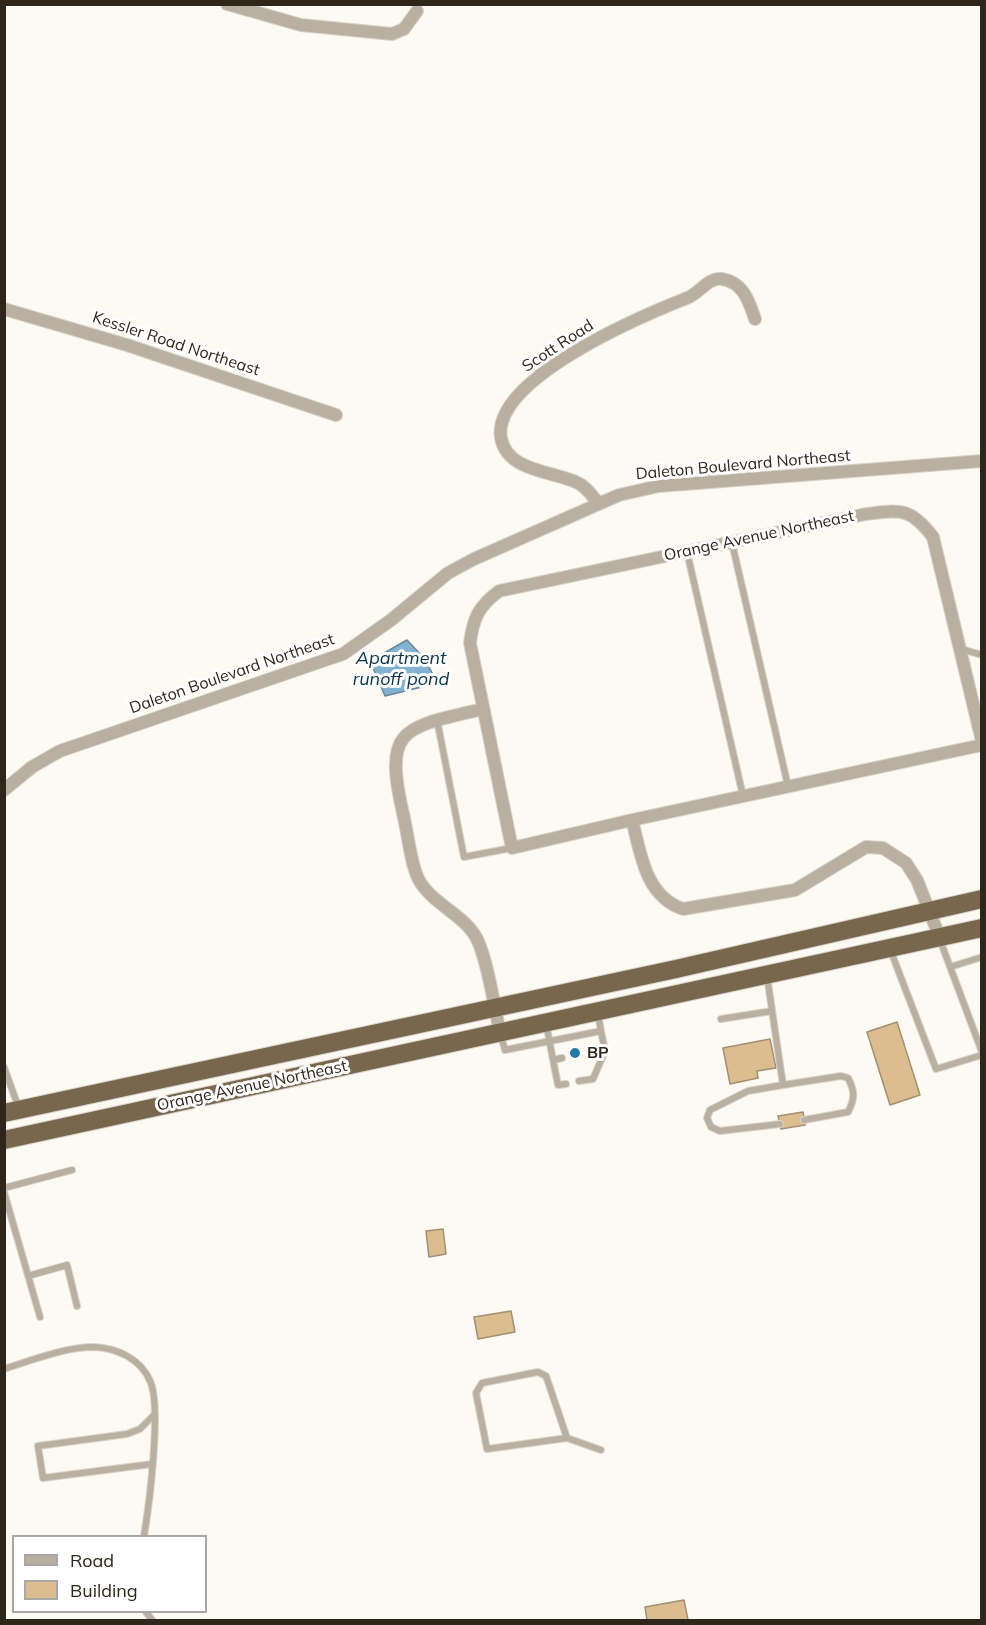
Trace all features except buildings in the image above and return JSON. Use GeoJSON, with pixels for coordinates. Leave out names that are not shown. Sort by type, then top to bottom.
{"type":"FeatureCollection","features":[{"type":"Feature","properties":{"kind":"highway","name":"Orange Avenue Northeast"},"geometry":{"type":"LineString","coordinates":[[12,1111],[676,969],[981,899]]}},
{"type":"Feature","properties":{"kind":"highway","name":"Orange Avenue Northeast"},"geometry":{"type":"LineString","coordinates":[[4,1140],[981,928]]}},
{"type":"Feature","properties":{"kind":"street"},"geometry":{"type":"LineString","coordinates":[[227,4],[301,26],[392,34],[404,29],[417,11]]}},
{"type":"Feature","properties":{"kind":"street","name":"Scott Road"},"geometry":{"type":"LineString","coordinates":[[598,504],[586,488],[577,482],[524,466],[512,458],[505,448],[501,429],[514,399],[545,372],[577,352],[638,317],[689,298],[718,279],[734,284],[743,291],[755,318]]}},
{"type":"Feature","properties":{"kind":"street","name":"Kessler Road Northeast"},"geometry":{"type":"LineString","coordinates":[[4,309],[128,345],[336,415]]}},
{"type":"Feature","properties":{"kind":"street","name":"Daleton Boulevard Northeast"},"geometry":{"type":"LineString","coordinates":[[4,790],[32,768],[60,751],[343,654],[392,620],[448,573],[474,558],[619,495],[659,486],[981,461]]}},
{"type":"Feature","properties":{"kind":"street","name":"Orange Avenue Northeast"},"geometry":{"type":"LineString","coordinates":[[900,510],[921,522],[933,537],[981,743],[512,848],[470,643],[472,622],[482,604],[499,591],[731,542],[866,514],[900,510]]}},
{"type":"Feature","properties":{"kind":"street"},"geometry":{"type":"LineString","coordinates":[[483,710],[437,720],[410,730],[400,742],[395,758],[394,777],[419,880],[477,938],[500,1032]]}},
{"type":"Feature","properties":{"kind":"street"},"geometry":{"type":"LineString","coordinates":[[632,820],[648,877],[659,896],[669,904],[683,909],[795,890],[866,847],[883,848],[906,863],[917,880],[940,938]]}},
{"type":"Feature","properties":{"kind":"lane"},"geometry":{"type":"LineString","coordinates":[[731,542],[788,786]]}},
{"type":"Feature","properties":{"kind":"lane"},"geometry":{"type":"LineString","coordinates":[[687,551],[743,796]]}},
{"type":"Feature","properties":{"kind":"lane"},"geometry":{"type":"LineString","coordinates":[[961,650],[981,655]]}},
{"type":"Feature","properties":{"kind":"lane"},"geometry":{"type":"LineString","coordinates":[[437,720],[464,857],[512,848]]}},
{"type":"Feature","properties":{"kind":"lane"},"geometry":{"type":"LineString","coordinates":[[890,949],[936,1069],[981,1054],[940,938]]}},
{"type":"Feature","properties":{"kind":"lane"},"geometry":{"type":"LineString","coordinates":[[950,967],[981,957]]}},
{"type":"Feature","properties":{"kind":"lane"},"geometry":{"type":"LineString","coordinates":[[767,976],[783,1085]]}},
{"type":"Feature","properties":{"kind":"lane"},"geometry":{"type":"LineString","coordinates":[[721,1019],[772,1011]]}},
{"type":"Feature","properties":{"kind":"lane"},"geometry":{"type":"LineString","coordinates":[[579,1081],[592,1079],[605,1051],[597,1012]]}},
{"type":"Feature","properties":{"kind":"lane"},"geometry":{"type":"LineString","coordinates":[[546,1023],[558,1085],[566,1084]]}},
{"type":"Feature","properties":{"kind":"lane"},"geometry":{"type":"LineString","coordinates":[[500,1032],[505,1050],[601,1031]]}},
{"type":"Feature","properties":{"kind":"lane"},"geometry":{"type":"LineString","coordinates":[[591,1053],[605,1051]]}},
{"type":"Feature","properties":{"kind":"lane"},"geometry":{"type":"LineString","coordinates":[[553,1060],[562,1058]]}},
{"type":"Feature","properties":{"kind":"lane"},"geometry":{"type":"LineString","coordinates":[[4,1067],[12,1111]]}},
{"type":"Feature","properties":{"kind":"lane"},"geometry":{"type":"LineString","coordinates":[[780,1124],[720,1131],[711,1127],[706,1118],[710,1110],[748,1091],[841,1076],[848,1078],[854,1088],[854,1102],[848,1112],[804,1120]]}},
{"type":"Feature","properties":{"kind":"lane"},"geometry":{"type":"LineString","coordinates":[[40,1317],[4,1190],[72,1170]]}},
{"type":"Feature","properties":{"kind":"lane"},"geometry":{"type":"LineString","coordinates":[[28,1276],[67,1265],[77,1306]]}},
{"type":"Feature","properties":{"kind":"lane"},"geometry":{"type":"LineString","coordinates":[[4,1369],[77,1349],[111,1349],[135,1361],[150,1379],[154,1391],[150,1500],[144,1535]]}},
{"type":"Feature","properties":{"kind":"lane"},"geometry":{"type":"LineString","coordinates":[[567,1438],[546,1376],[538,1372],[482,1383],[476,1392],[487,1449],[567,1438],[601,1450]]}},
{"type":"Feature","properties":{"kind":"lane"},"geometry":{"type":"LineString","coordinates":[[152,1464],[43,1478],[38,1446],[127,1434],[140,1429],[154,1415]]}},
{"type":"Feature","properties":{"kind":"water","name":"Apartment runoff pond"},"geometry":{"type":"Polygon","coordinates":[[[407,640],[423,657],[438,683],[385,696],[370,661],[407,640]]]}},
{"type":"Feature","properties":{"kind":"place","name":"BP"},"geometry":{"type":"Point","coordinates":[575,1053]}}]}
